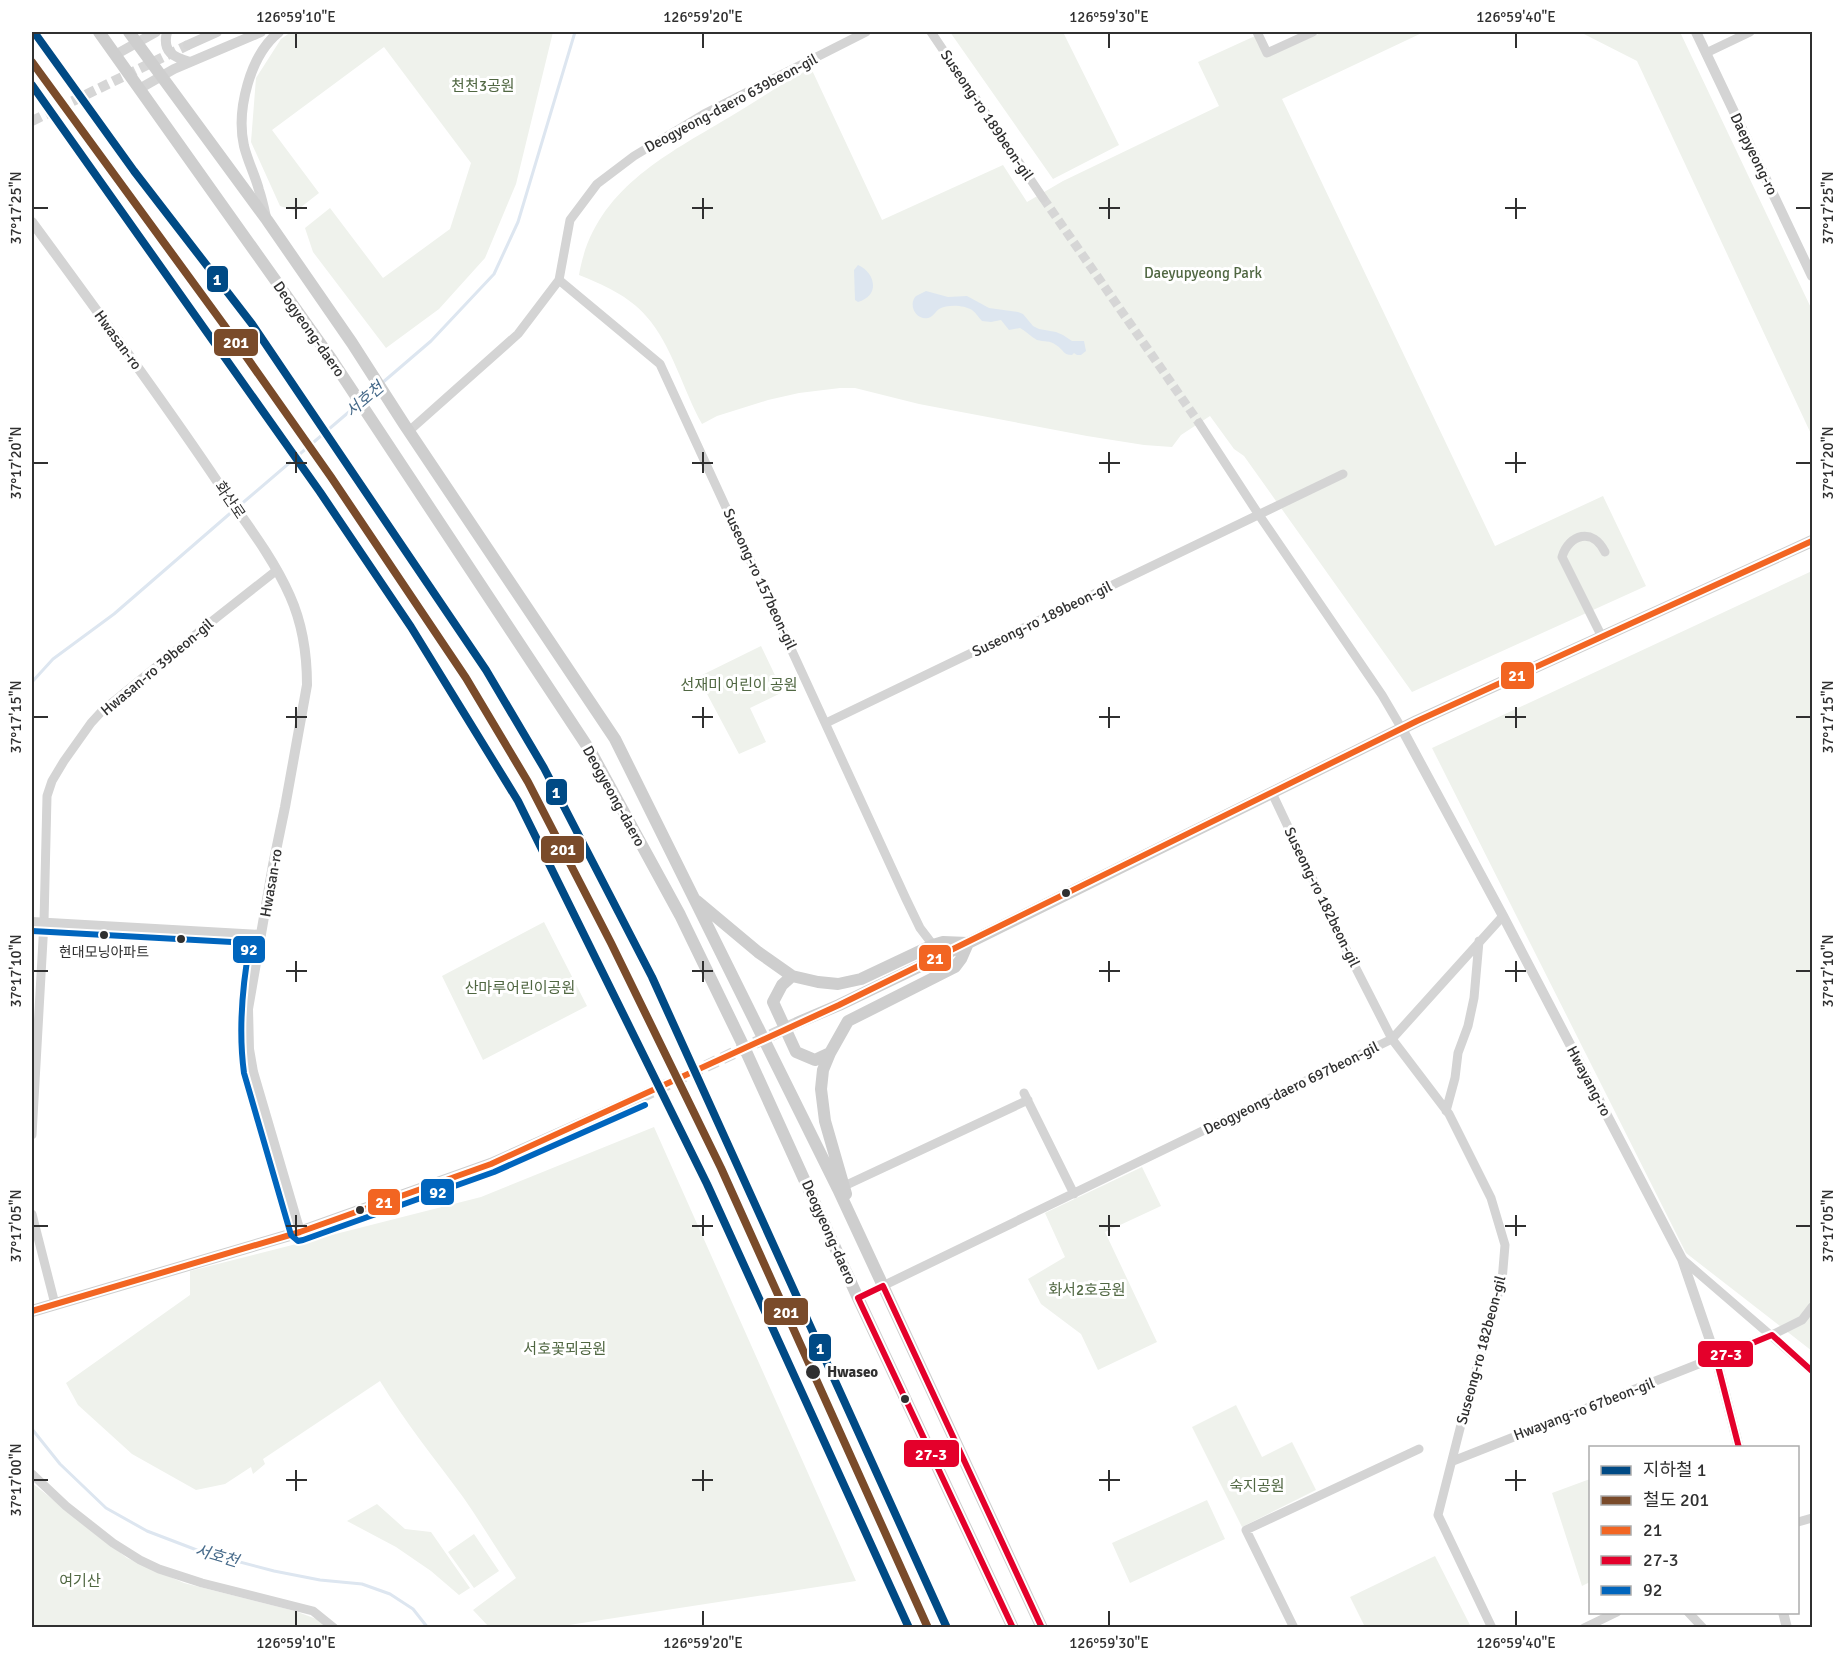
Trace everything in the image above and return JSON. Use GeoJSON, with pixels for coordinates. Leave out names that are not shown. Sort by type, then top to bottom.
{"type":"FeatureCollection","features":[{"type":"Feature","properties":{"kind":"main road","name":"Deogyeong-daero"},"geometry":{"type":"LineString","coordinates":[[99,32],[332,360],[591,752],[680,915],[710,976],[858,1299],[1013,1628]]}},
{"type":"Feature","properties":{"kind":"main road","name":"Deogyeong-daero"},"geometry":{"type":"LineString","coordinates":[[133,36],[267,220],[352,343],[406,428],[615,739],[841,1188],[849,1213],[1042,1628]]}},
{"type":"Feature","properties":{"kind":"main road"},"geometry":{"type":"LineString","coordinates":[[799,1022],[968,943],[1402,729],[1812,541]]}},
{"type":"Feature","properties":{"kind":"main road"},"geometry":{"type":"LineString","coordinates":[[693,897],[758,952],[792,976],[838,984],[861,979],[933,945],[943,942],[968,943]]}},
{"type":"Feature","properties":{"kind":"main road"},"geometry":{"type":"LineString","coordinates":[[841,1188],[825,1121],[821,1089],[823,1070],[830,1053],[848,1021],[955,967],[968,943]]}},
{"type":"Feature","properties":{"kind":"main road"},"geometry":{"type":"LineString","coordinates":[[792,976],[782,985],[773,1002],[796,1052],[815,1060],[830,1053]]}},
{"type":"Feature","properties":{"kind":"main road"},"geometry":{"type":"LineString","coordinates":[[32,1311],[300,1232],[491,1164],[641,1097]]}},
{"type":"Feature","properties":{"kind":"street"},"geometry":{"type":"LineString","coordinates":[[115,55],[133,36],[156,32]]}},
{"type":"Feature","properties":{"kind":"street"},"geometry":{"type":"LineString","coordinates":[[167,32],[165,40],[167,50],[177,58],[190,62]]}},
{"type":"Feature","properties":{"kind":"street"},"geometry":{"type":"LineString","coordinates":[[188,45],[218,32]]}},
{"type":"Feature","properties":{"kind":"street"},"geometry":{"type":"LineString","coordinates":[[139,89],[190,62],[261,32]]}},
{"type":"Feature","properties":{"kind":"street"},"geometry":{"type":"LineString","coordinates":[[267,220],[260,191],[243,143],[243,108],[252,70],[262,52],[279,32]]}},
{"type":"Feature","properties":{"kind":"street","name":"Deogyeong-daero 639beon-gil"},"geometry":{"type":"LineString","coordinates":[[406,428],[518,334],[559,280],[570,220],[597,184],[667,135],[866,32]]}},
{"type":"Feature","properties":{"kind":"street","name":"Suseong-ro 189beon-gil"},"geometry":{"type":"LineString","coordinates":[[931,32],[1043,198]]}},
{"type":"Feature","properties":{"kind":"street"},"geometry":{"type":"LineString","coordinates":[[1257,32],[1267,53],[1313,32]]}},
{"type":"Feature","properties":{"kind":"street","name":"Daepyeong-ro"},"geometry":{"type":"LineString","coordinates":[[1696,32],[1812,276]]}},
{"type":"Feature","properties":{"kind":"street"},"geometry":{"type":"LineString","coordinates":[[1706,53],[1750,32]]}},
{"type":"Feature","properties":{"kind":"street","name":"Hwasan-ro"},"geometry":{"type":"LineString","coordinates":[[32,222],[203,459]]}},
{"type":"Feature","properties":{"kind":"street","name":"Suseong-ro 157beon-gil"},"geometry":{"type":"LineString","coordinates":[[559,280],[660,364],[910,909],[920,928],[933,945]]}},
{"type":"Feature","properties":{"kind":"street"},"geometry":{"type":"LineString","coordinates":[[1199,423],[1258,515],[1382,695],[1402,729]]}},
{"type":"Feature","properties":{"kind":"street","name":"화산로"},"geometry":{"type":"LineString","coordinates":[[203,459],[257,540]]}},
{"type":"Feature","properties":{"kind":"street","name":"Suseong-ro 189beon-gil"},"geometry":{"type":"LineString","coordinates":[[826,723],[1343,474]]}},
{"type":"Feature","properties":{"kind":"street"},"geometry":{"type":"LineString","coordinates":[[1602,637],[1562,557],[1565,547],[1575,538],[1586,536],[1601,544],[1605,552]]}},
{"type":"Feature","properties":{"kind":"street","name":"Hwasan-ro"},"geometry":{"type":"LineString","coordinates":[[257,540],[277,570],[291,597],[300,624],[307,664],[307,685],[248,1009],[249,1049],[253,1072],[300,1232]]}},
{"type":"Feature","properties":{"kind":"street","name":"Hwasan-ro 39beon-gil"},"geometry":{"type":"LineString","coordinates":[[32,1135],[44,922],[47,796],[52,781],[64,761],[102,711],[277,570]]}},
{"type":"Feature","properties":{"kind":"street","name":"Hwayang-ro"},"geometry":{"type":"LineString","coordinates":[[1402,729],[1503,916],[1682,1259],[1716,1358],[1738,1446]]}},
{"type":"Feature","properties":{"kind":"street","name":"Suseong-ro 182beon-gil"},"geometry":{"type":"LineString","coordinates":[[1272,794],[1341,939],[1392,1039],[1446,1111],[1491,1198],[1505,1245],[1502,1281],[1467,1401],[1438,1515],[1492,1628]]}},
{"type":"Feature","properties":{"kind":"street","name":"Deogyeong-daero 697beon-gil"},"geometry":{"type":"LineString","coordinates":[[858,1299],[1392,1039],[1503,916]]}},
{"type":"Feature","properties":{"kind":"street"},"geometry":{"type":"LineString","coordinates":[[32,922],[261,935]]}},
{"type":"Feature","properties":{"kind":"street"},"geometry":{"type":"LineString","coordinates":[[1446,1111],[1455,1078],[1458,1053],[1468,1026],[1474,998],[1479,941]]}},
{"type":"Feature","properties":{"kind":"street"},"geometry":{"type":"LineString","coordinates":[[841,1188],[1026,1097],[1074,1194]]}},
{"type":"Feature","properties":{"kind":"street"},"geometry":{"type":"LineString","coordinates":[[32,1214],[55,1304]]}},
{"type":"Feature","properties":{"kind":"street"},"geometry":{"type":"LineString","coordinates":[[1682,1259],[1812,1371]]}},
{"type":"Feature","properties":{"kind":"street","name":"Hwayang-ro 67beon-gil"},"geometry":{"type":"LineString","coordinates":[[1453,1461],[1772,1335],[1802,1320],[1812,1307]]}},
{"type":"Feature","properties":{"kind":"street"},"geometry":{"type":"LineString","coordinates":[[1294,1628],[1246,1530],[1419,1449]]}},
{"type":"Feature","properties":{"kind":"street"},"geometry":{"type":"LineString","coordinates":[[32,1474],[66,1506],[113,1543],[140,1560],[159,1569],[202,1583],[313,1611],[334,1628]]}},
{"type":"Feature","properties":{"kind":"street"},"geometry":{"type":"LineString","coordinates":[[1584,1628],[1613,1614]]}},
{"type":"Feature","properties":{"kind":"street"},"geometry":{"type":"LineString","coordinates":[[1690,1614],[1703,1628]]}},
{"type":"Feature","properties":{"kind":"street"},"geometry":{"type":"LineString","coordinates":[[1600,1620],[1610,1628]]}},
{"type":"Feature","properties":{"kind":"green space","name":"천천3공원"},"geometry":{"type":"Polygon","coordinates":[[[291,32],[553,32],[516,184],[485,258],[439,309],[386,348],[313,252],[305,228],[330,208],[383,278],[450,229],[471,163],[384,47],[272,130],[319,193],[296,211],[280,206],[251,142],[256,78],[281,39],[291,32]]]}},
{"type":"Feature","properties":{"kind":"green space"},"geometry":{"type":"Polygon","coordinates":[[[950,32],[1063,32],[1119,145],[1053,179],[950,32]]]}},
{"type":"Feature","properties":{"kind":"green space","name":"Daeyupyeong Park"},"geometry":{"type":"Polygon","coordinates":[[[1323,32],[1424,32],[1282,99],[1495,546],[1603,496],[1646,586],[1412,692],[1244,456],[1234,449],[1210,416],[1181,435],[1172,447],[1144,445],[919,404],[855,388],[840,388],[799,393],[768,400],[717,416],[702,424],[663,340],[646,316],[623,297],[579,275],[587,246],[599,221],[615,199],[634,180],[679,147],[811,68],[882,220],[1003,165],[1027,202],[1063,181],[1219,106],[1198,62],[1255,36],[1266,57],[1323,32]]]}},
{"type":"Feature","properties":{"kind":"green space"},"geometry":{"type":"Polygon","coordinates":[[[1580,32],[1680,32],[1812,310],[1812,436],[1637,61],[1580,32]]]}},
{"type":"Feature","properties":{"kind":"green space"},"geometry":{"type":"Polygon","coordinates":[[[1812,571],[1812,1351],[1686,1253],[1432,748],[1812,571]]]}},
{"type":"Feature","properties":{"kind":"green space","name":"선재미 어린이 공원"},"geometry":{"type":"Polygon","coordinates":[[[761,646],[783,692],[750,708],[766,742],[739,754],[698,677],[761,646]]]}},
{"type":"Feature","properties":{"kind":"green space","name":"산마루어린이공원"},"geometry":{"type":"Polygon","coordinates":[[[544,922],[587,1006],[483,1060],[442,976],[544,922]]]}},
{"type":"Feature","properties":{"kind":"green space","name":"서호꽃뫼공원"},"geometry":{"type":"Polygon","coordinates":[[[654,1127],[856,1581],[556,1627],[489,1627],[473,1610],[516,1578],[463,1497],[380,1381],[263,1459],[265,1464],[253,1474],[251,1467],[225,1484],[196,1490],[132,1454],[78,1405],[66,1383],[190,1295],[190,1271],[481,1197],[654,1127]]]}},
{"type":"Feature","properties":{"kind":"green space","name":"화서2호공원"},"geometry":{"type":"Polygon","coordinates":[[[1142,1167],[1161,1206],[1105,1232],[1157,1342],[1098,1370],[1081,1334],[1041,1304],[1028,1279],[1065,1257],[1045,1213],[1142,1167]]]}},
{"type":"Feature","properties":{"kind":"green space","name":"숙지공원"},"geometry":{"type":"Polygon","coordinates":[[[1236,1405],[1262,1457],[1292,1442],[1316,1490],[1242,1527],[1192,1427],[1236,1405]]]}},
{"type":"Feature","properties":{"kind":"green space"},"geometry":{"type":"Polygon","coordinates":[[[1589,1479],[1589,1582],[1582,1586],[1552,1493],[1589,1479]]]}},
{"type":"Feature","properties":{"kind":"green space","name":"여기산"},"geometry":{"type":"Polygon","coordinates":[[[32,1483],[127,1558],[184,1583],[295,1611],[319,1620],[326,1627],[32,1627],[32,1483]]]}},
{"type":"Feature","properties":{"kind":"green space"},"geometry":{"type":"Polygon","coordinates":[[[1207,1500],[1225,1539],[1130,1583],[1112,1543],[1207,1500]]]}},
{"type":"Feature","properties":{"kind":"green space"},"geometry":{"type":"Polygon","coordinates":[[[377,1504],[405,1529],[431,1532],[470,1588],[459,1595],[431,1571],[396,1547],[347,1521],[377,1504]]]}},
{"type":"Feature","properties":{"kind":"green space"},"geometry":{"type":"Polygon","coordinates":[[[474,1534],[499,1571],[474,1588],[448,1552],[474,1534]]]}},
{"type":"Feature","properties":{"kind":"green space"},"geometry":{"type":"Polygon","coordinates":[[[1435,1556],[1471,1627],[1365,1627],[1350,1597],[1435,1556]]]}},
{"type":"Feature","properties":{"kind":"shaded area"},"geometry":{"type":"Polygon","coordinates":[[[858,265],[869,273],[873,284],[870,295],[858,302],[855,300],[854,270],[858,265]]]}},
{"type":"Feature","properties":{"kind":"shaded area"},"geometry":{"type":"Polygon","coordinates":[[[926,291],[948,297],[967,296],[989,308],[1018,312],[1039,329],[1056,332],[1072,341],[1084,341],[1086,351],[1081,355],[1067,354],[1054,343],[1037,340],[1020,328],[1009,330],[1001,320],[982,321],[972,310],[965,307],[947,306],[939,309],[933,316],[920,317],[914,311],[913,303],[916,296],[926,291]]]}},
{"type":"Feature","properties":{"kind":"waterway","name":"서호천"},"geometry":{"type":"LineString","coordinates":[[382,383],[431,341],[494,274],[518,222],[575,32]]}},
{"type":"Feature","properties":{"kind":"waterway","name":"서호천"},"geometry":{"type":"LineString","coordinates":[[362,400],[377,387]]}},
{"type":"Feature","properties":{"kind":"waterway","name":"서호천"},"geometry":{"type":"LineString","coordinates":[[239,506],[357,405]]}},
{"type":"Feature","properties":{"kind":"waterway","name":"서호천"},"geometry":{"type":"LineString","coordinates":[[32,682],[53,659],[114,614],[234,510]]}},
{"type":"Feature","properties":{"kind":"waterway","name":"서호천"},"geometry":{"type":"LineString","coordinates":[[32,1429],[60,1464],[106,1508],[147,1531],[202,1552],[274,1571],[320,1580],[362,1584],[390,1594],[413,1609],[428,1628]]}},
{"type":"Feature","properties":{"kind":"tunnel"},"geometry":{"type":"LineString","coordinates":[[32,121],[188,45]]}},
{"type":"Feature","properties":{"kind":"tunnel"},"geometry":{"type":"LineString","coordinates":[[1043,198],[1199,423]]}},
{"type":"Feature","properties":{"kind":"tunnel"},"geometry":{"type":"LineString","coordinates":[[641,1097],[799,1022]]}},
{"type":"Feature","properties":{"kind":"metro line","name":"1"},"geometry":{"type":"LineString","coordinates":[[34,32],[134,171],[252,324],[486,670],[544,768],[652,977],[947,1628]]}},
{"type":"Feature","properties":{"kind":"metro line","name":"1"},"geometry":{"type":"LineString","coordinates":[[32,85],[320,492],[411,627],[518,801],[707,1184],[909,1628]]}},
{"type":"Feature","properties":{"kind":"rail line","name":"201"},"geometry":{"type":"LineString","coordinates":[[32,62],[224,325],[331,477],[466,678],[528,782],[611,943],[721,1168],[928,1628]]}},
{"type":"Feature","properties":{"kind":"transit line","name":"21"},"geometry":{"type":"LineString","coordinates":[[32,1311],[300,1232],[491,1164],[839,1005],[1417,721],[1812,541]]}},
{"type":"Feature","properties":{"kind":"transit line","name":"92"},"geometry":{"type":"LineString","coordinates":[[32,931],[250,943],[242,1008],[241,1040],[244,1073],[291,1235],[298,1241],[494,1172],[645,1105]]}},
{"type":"Feature","properties":{"kind":"transit line","name":"27-3"},"geometry":{"type":"LineString","coordinates":[[1013,1628],[858,1298],[883,1286],[1042,1628]]}},
{"type":"Feature","properties":{"kind":"transit line","name":"27-3"},"geometry":{"type":"LineString","coordinates":[[1738,1446],[1716,1358],[1772,1335],[1812,1371]]}},
{"type":"Feature","properties":{"kind":"place","name":"현대모닝아파트"},"geometry":{"type":"Point","coordinates":[104,935]}},
{"type":"Feature","properties":{"kind":"place","name":"Hwaseo"},"geometry":{"type":"Point","coordinates":[813,1372]}}]}
